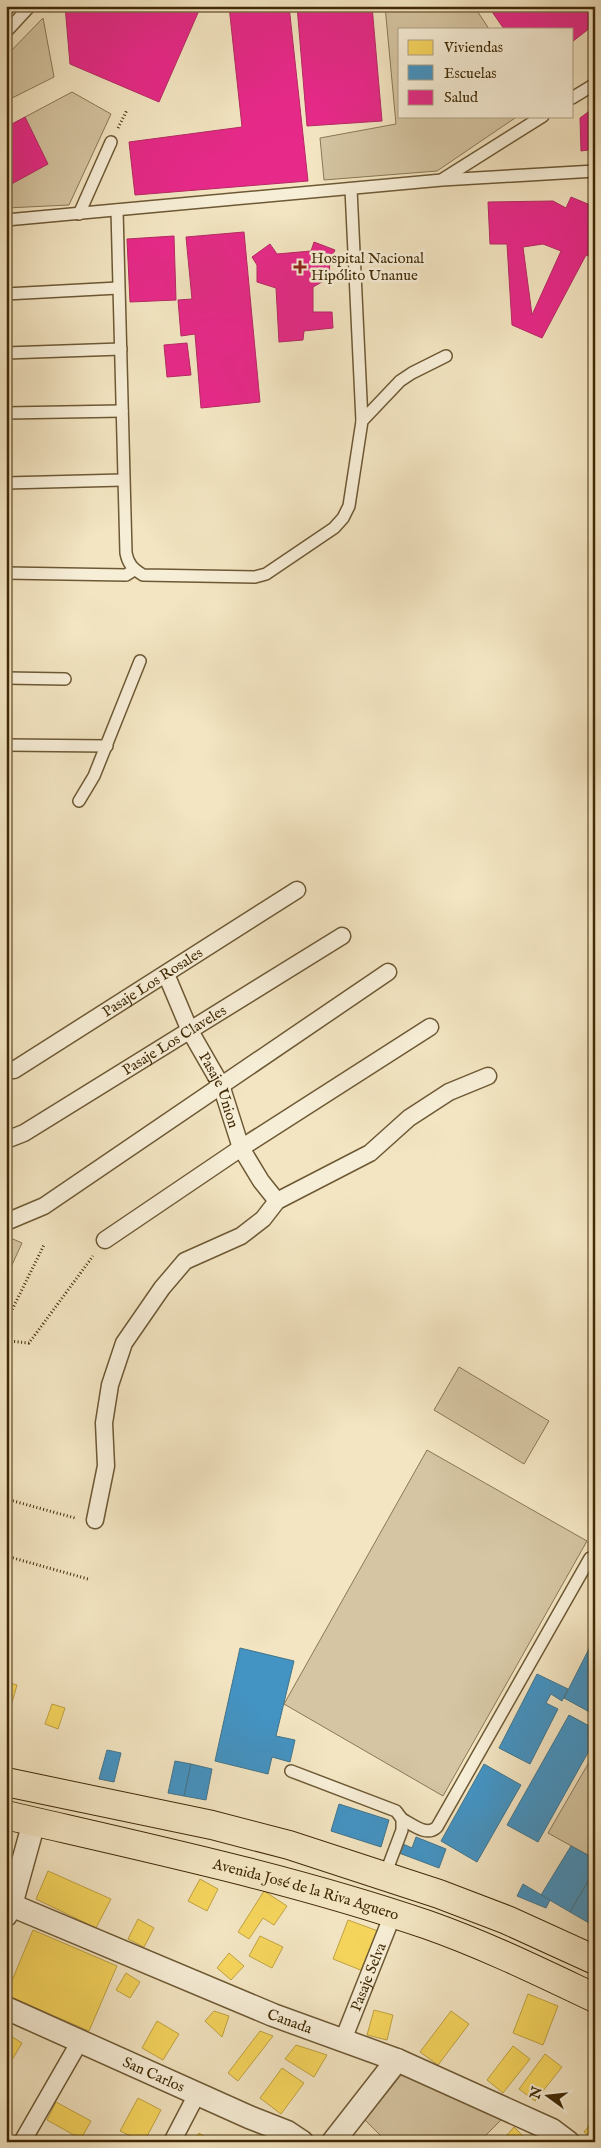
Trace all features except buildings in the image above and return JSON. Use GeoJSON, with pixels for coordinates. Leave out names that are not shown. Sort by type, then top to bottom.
{"type":"FeatureCollection","features":[{"type":"Feature","properties":{"kind":"main road"},"geometry":{"type":"LineString","coordinates":[[6,1782],[222,1828],[289,1845],[394,1878],[508,1920],[595,1960]]}},
{"type":"Feature","properties":{"kind":"main road","name":"Avenida José de la Riva Aguero"},"geometry":{"type":"LineString","coordinates":[[6,1815],[248,1871],[394,1914],[429,1925],[504,1956],[595,1998]]}},
{"type":"Feature","properties":{"kind":"main road"},"geometry":{"type":"LineString","coordinates":[[394,1878],[394,1914]]}},
{"type":"Feature","properties":{"kind":"street","name":"Pasaje Los Rosales"},"geometry":{"type":"LineString","coordinates":[[6,1069],[14,1070],[298,890]]}},
{"type":"Feature","properties":{"kind":"street","name":"Pasaje Los Claveles"},"geometry":{"type":"LineString","coordinates":[[6,1140],[24,1133],[342,936]]}},
{"type":"Feature","properties":{"kind":"street"},"geometry":{"type":"LineString","coordinates":[[6,1222],[44,1206],[388,972]]}},
{"type":"Feature","properties":{"kind":"street","name":"Pasaje Union"},"geometry":{"type":"LineString","coordinates":[[166,974],[190,1031],[221,1085],[241,1148],[261,1181],[277,1201]]}},
{"type":"Feature","properties":{"kind":"street"},"geometry":{"type":"LineString","coordinates":[[105,1240],[241,1148],[430,1027]]}},
{"type":"Feature","properties":{"kind":"street"},"geometry":{"type":"LineString","coordinates":[[95,1520],[106,1466],[105,1414],[110,1385],[124,1343],[162,1288],[185,1261],[241,1236],[263,1219],[277,1201],[370,1154],[409,1118],[448,1092],[488,1076]]}},
{"type":"Feature","properties":{"kind":"street"},"geometry":{"type":"LineString","coordinates":[[8,1910],[34,1822]]}},
{"type":"Feature","properties":{"kind":"street","name":"Canada"},"geometry":{"type":"LineString","coordinates":[[8,1910],[273,2015],[397,2060],[552,2130],[568,2142]]}},
{"type":"Feature","properties":{"kind":"street","name":"Pasaje Selva"},"geometry":{"type":"LineString","coordinates":[[343,2040],[394,1914]]}},
{"type":"Feature","properties":{"kind":"street","name":"San Carlos"},"geometry":{"type":"LineString","coordinates":[[6,2008],[197,2094],[287,2132],[302,2142]]}},
{"type":"Feature","properties":{"kind":"street"},"geometry":{"type":"LineString","coordinates":[[22,2142],[80,2041]]}},
{"type":"Feature","properties":{"kind":"street"},"geometry":{"type":"LineString","coordinates":[[333,2142],[397,2060]]}},
{"type":"Feature","properties":{"kind":"street"},"geometry":{"type":"LineString","coordinates":[[172,2142],[197,2094]]}},
{"type":"Feature","properties":{"kind":"lane"},"geometry":{"type":"LineString","coordinates":[[6,32],[30,6]]}},
{"type":"Feature","properties":{"kind":"lane"},"geometry":{"type":"LineString","coordinates":[[574,97],[595,84]]}},
{"type":"Feature","properties":{"kind":"lane"},"geometry":{"type":"LineString","coordinates":[[442,180],[540,118]]}},
{"type":"Feature","properties":{"kind":"lane"},"geometry":{"type":"LineString","coordinates":[[79,214],[112,142]]}},
{"type":"Feature","properties":{"kind":"lane"},"geometry":{"type":"LineString","coordinates":[[6,220],[442,180],[595,171]]}},
{"type":"Feature","properties":{"kind":"lane"},"geometry":{"type":"LineString","coordinates":[[118,210],[123,480],[128,562],[134,570],[143,575],[255,577],[276,569],[334,528],[343,518],[349,506],[362,421],[351,188]]}},
{"type":"Feature","properties":{"kind":"lane"},"geometry":{"type":"LineString","coordinates":[[6,294],[118,288]]}},
{"type":"Feature","properties":{"kind":"lane"},"geometry":{"type":"LineString","coordinates":[[6,353],[122,349]]}},
{"type":"Feature","properties":{"kind":"lane"},"geometry":{"type":"LineString","coordinates":[[362,421],[400,381],[446,356]]}},
{"type":"Feature","properties":{"kind":"lane"},"geometry":{"type":"LineString","coordinates":[[6,413],[122,411]]}},
{"type":"Feature","properties":{"kind":"lane"},"geometry":{"type":"LineString","coordinates":[[6,483],[123,480]]}},
{"type":"Feature","properties":{"kind":"lane"},"geometry":{"type":"LineString","coordinates":[[6,574],[126,575],[134,570]]}},
{"type":"Feature","properties":{"kind":"lane"},"geometry":{"type":"LineString","coordinates":[[78,801],[94,776],[140,661]]}},
{"type":"Feature","properties":{"kind":"lane"},"geometry":{"type":"LineString","coordinates":[[6,678],[65,678]]}},
{"type":"Feature","properties":{"kind":"lane"},"geometry":{"type":"LineString","coordinates":[[6,746],[106,746]]}},
{"type":"Feature","properties":{"kind":"lane"},"geometry":{"type":"LineString","coordinates":[[291,1771],[396,1811],[402,1819],[427,1832],[433,1831],[590,1558]]}},
{"type":"Feature","properties":{"kind":"lane"},"geometry":{"type":"LineString","coordinates":[[394,1878],[402,1819]]}},
{"type":"Feature","properties":{"kind":"path"},"geometry":{"type":"LineString","coordinates":[[6,1337],[10,1341],[29,1343],[105,1240]]}},
{"type":"Feature","properties":{"kind":"path"},"geometry":{"type":"LineString","coordinates":[[6,1322],[44,1245]]}},
{"type":"Feature","properties":{"kind":"path"},"geometry":{"type":"LineString","coordinates":[[6,1350],[10,1341]]}},
{"type":"Feature","properties":{"kind":"path"},"geometry":{"type":"LineString","coordinates":[[6,1499],[68,1516],[95,1520]]}},
{"type":"Feature","properties":{"kind":"path"},"geometry":{"type":"LineString","coordinates":[[6,1556],[88,1579]]}},
{"type":"Feature","properties":{"kind":"shaded area"},"geometry":{"type":"Polygon","coordinates":[[[385,6],[474,6],[488,28],[398,28],[398,118],[515,118],[437,171],[324,180],[320,138],[396,124],[385,6]]]}},
{"type":"Feature","properties":{"kind":"shaded area"},"geometry":{"type":"Polygon","coordinates":[[[43,18],[54,77],[6,101],[6,56],[43,18]]]}},
{"type":"Feature","properties":{"kind":"shaded area"},"geometry":{"type":"Polygon","coordinates":[[[72,92],[111,114],[69,205],[6,208],[6,187],[25,117],[72,92]]]}},
{"type":"Feature","properties":{"kind":"shaded area"},"geometry":{"type":"Polygon","coordinates":[[[6,1236],[22,1243],[6,1278],[6,1236]]]}},
{"type":"Feature","properties":{"kind":"shaded area"},"geometry":{"type":"Polygon","coordinates":[[[459,1367],[549,1421],[524,1464],[434,1410],[459,1367]]]}},
{"type":"Feature","properties":{"kind":"shaded area"},"geometry":{"type":"Polygon","coordinates":[[[427,1450],[587,1541],[443,1796],[284,1704],[427,1450]]]}},
{"type":"Feature","properties":{"kind":"shaded area"},"geometry":{"type":"Polygon","coordinates":[[[595,1752],[595,1859],[548,1833],[595,1752]]]}},
{"type":"Feature","properties":{"kind":"shaded area"},"geometry":{"type":"Polygon","coordinates":[[[401,2075],[507,2114],[479,2142],[387,2142],[365,2120],[401,2075]]]}},
{"type":"Feature","properties":{"kind":"place","name":"Hospital Nacional Hipólito Unanue"},"geometry":{"type":"Point","coordinates":[300,267]}}]}
